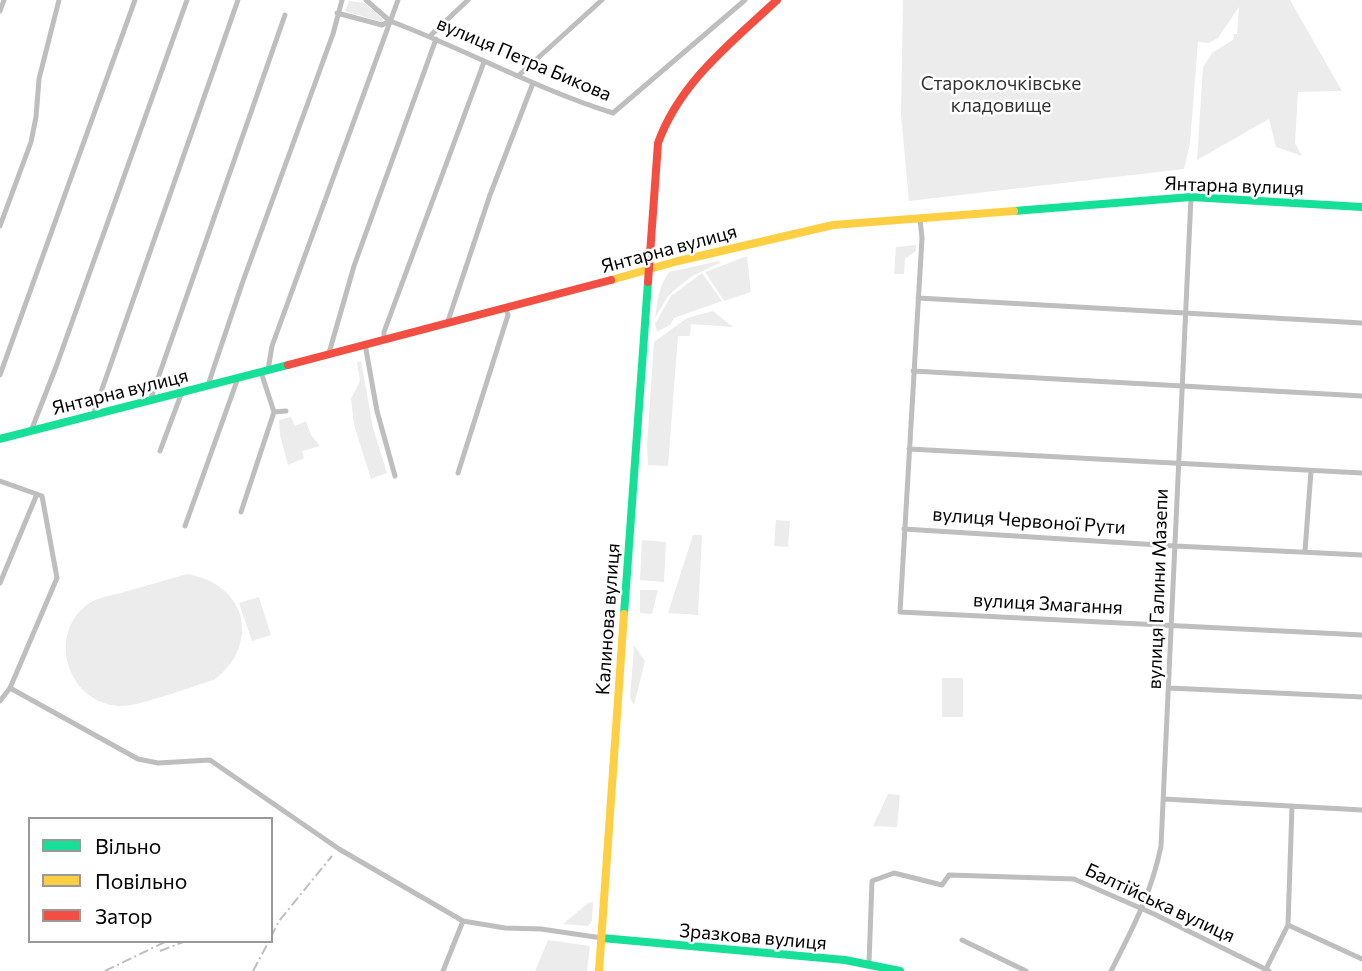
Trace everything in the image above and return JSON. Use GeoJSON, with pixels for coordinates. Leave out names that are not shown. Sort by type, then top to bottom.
{"type":"FeatureCollection","features":[{"type":"Feature","properties":{"kind":"main road","name":"Калинова вулиця"},"geometry":{"type":"LineString","coordinates":[[599,971],[657,149],[666,117],[690,85],[777,0]]}},
{"type":"Feature","properties":{"kind":"main road","name":"Янтарна вулиця"},"geometry":{"type":"LineString","coordinates":[[0,439],[648,270],[833,225],[1191,197],[1362,207]]}},
{"type":"Feature","properties":{"kind":"main road","name":"Зразкова вулиця"},"geometry":{"type":"LineString","coordinates":[[602,938],[869,963],[900,971]]}},
{"type":"Feature","properties":{"kind":"street"},"geometry":{"type":"LineString","coordinates":[[0,11],[4,0]]}},
{"type":"Feature","properties":{"kind":"street"},"geometry":{"type":"LineString","coordinates":[[0,226],[31,142],[39,79],[59,0]]}},
{"type":"Feature","properties":{"kind":"street"},"geometry":{"type":"LineString","coordinates":[[0,376],[135,0]]}},
{"type":"Feature","properties":{"kind":"street"},"geometry":{"type":"LineString","coordinates":[[31,431],[187,0]]}},
{"type":"Feature","properties":{"kind":"street"},"geometry":{"type":"LineString","coordinates":[[93,415],[238,0]]}},
{"type":"Feature","properties":{"kind":"street"},"geometry":{"type":"LineString","coordinates":[[208,386],[243,281],[333,34],[342,0]]}},
{"type":"Feature","properties":{"kind":"street"},"geometry":{"type":"LineString","coordinates":[[366,0],[390,21]]}},
{"type":"Feature","properties":{"kind":"street"},"geometry":{"type":"LineString","coordinates":[[241,512],[274,412],[265,371],[272,346],[398,0]]}},
{"type":"Feature","properties":{"kind":"street"},"geometry":{"type":"LineString","coordinates":[[329,354],[354,266],[433,38],[468,0]]}},
{"type":"Feature","properties":{"kind":"street"},"geometry":{"type":"LineString","coordinates":[[518,76],[601,0]]}},
{"type":"Feature","properties":{"kind":"street","name":"вулиця Петра Бикова"},"geometry":{"type":"LineString","coordinates":[[337,13],[382,25],[390,21],[533,83],[613,113],[745,0]]}},
{"type":"Feature","properties":{"kind":"street"},"geometry":{"type":"LineString","coordinates":[[150,401],[285,15]]}},
{"type":"Feature","properties":{"kind":"street"},"geometry":{"type":"LineString","coordinates":[[384,340],[384,332],[484,62]]}},
{"type":"Feature","properties":{"kind":"street"},"geometry":{"type":"LineString","coordinates":[[447,324],[490,195],[533,83]]}},
{"type":"Feature","properties":{"kind":"street","name":"вулиця Галини Мазепи"},"geometry":{"type":"LineString","coordinates":[[1111,971],[1143,910],[1161,846],[1191,197]]}},
{"type":"Feature","properties":{"kind":"street"},"geometry":{"type":"LineString","coordinates":[[904,529],[922,235],[920,219]]}},
{"type":"Feature","properties":{"kind":"street"},"geometry":{"type":"LineString","coordinates":[[918,298],[1362,323]]}},
{"type":"Feature","properties":{"kind":"street"},"geometry":{"type":"LineString","coordinates":[[458,473],[508,315],[506,309]]}},
{"type":"Feature","properties":{"kind":"street"},"geometry":{"type":"LineString","coordinates":[[365,344],[377,411],[395,477]]}},
{"type":"Feature","properties":{"kind":"street"},"geometry":{"type":"LineString","coordinates":[[913,371],[1362,396]]}},
{"type":"Feature","properties":{"kind":"street"},"geometry":{"type":"LineString","coordinates":[[185,526],[238,378]]}},
{"type":"Feature","properties":{"kind":"street"},"geometry":{"type":"LineString","coordinates":[[160,451],[182,392]]}},
{"type":"Feature","properties":{"kind":"street"},"geometry":{"type":"LineString","coordinates":[[274,412],[286,411]]}},
{"type":"Feature","properties":{"kind":"street"},"geometry":{"type":"LineString","coordinates":[[909,449],[1362,473]]}},
{"type":"Feature","properties":{"kind":"street"},"geometry":{"type":"LineString","coordinates":[[1305,551],[1311,471]]}},
{"type":"Feature","properties":{"kind":"street"},"geometry":{"type":"LineString","coordinates":[[0,481],[40,495]]}},
{"type":"Feature","properties":{"kind":"street"},"geometry":{"type":"LineString","coordinates":[[0,583],[40,495]]}},
{"type":"Feature","properties":{"kind":"street"},"geometry":{"type":"LineString","coordinates":[[0,701],[10,688],[57,578],[40,495]]}},
{"type":"Feature","properties":{"kind":"street","name":"вулиця Червоної Рути"},"geometry":{"type":"LineString","coordinates":[[904,529],[1362,555]]}},
{"type":"Feature","properties":{"kind":"street","name":"вулиця Змагання"},"geometry":{"type":"LineString","coordinates":[[904,529],[900,612],[1362,635]]}},
{"type":"Feature","properties":{"kind":"street"},"geometry":{"type":"LineString","coordinates":[[10,688],[138,759],[158,763],[210,760],[339,849],[463,921],[602,938]]}},
{"type":"Feature","properties":{"kind":"street"},"geometry":{"type":"LineString","coordinates":[[1169,688],[1362,697]]}},
{"type":"Feature","properties":{"kind":"street"},"geometry":{"type":"LineString","coordinates":[[1164,799],[1362,810]]}},
{"type":"Feature","properties":{"kind":"street"},"geometry":{"type":"LineString","coordinates":[[1266,971],[1287,925],[1292,806]]}},
{"type":"Feature","properties":{"kind":"street","name":"Балтійська вулиця"},"geometry":{"type":"LineString","coordinates":[[869,963],[872,881],[894,873],[942,885],[949,876],[1074,879],[1266,971]]}},
{"type":"Feature","properties":{"kind":"street"},"geometry":{"type":"LineString","coordinates":[[443,971],[463,921]]}},
{"type":"Feature","properties":{"kind":"street"},"geometry":{"type":"LineString","coordinates":[[1287,925],[1362,959]]}},
{"type":"Feature","properties":{"kind":"street"},"geometry":{"type":"LineString","coordinates":[[962,940],[1026,971]]}},
{"type":"Feature","properties":{"kind":"green space","name":"Староклочківське кладовище"},"geometry":{"type":"Polygon","coordinates":[[[903,0],[1290,0],[1342,91],[1298,92],[1295,143],[1302,156],[1276,147],[1269,119],[1197,160],[1203,67],[1212,53],[1233,40],[1234,34],[1237,34],[1239,7],[1218,38],[1209,43],[1198,42],[1190,143],[1184,169],[909,201],[901,115],[903,0]]]}},
{"type":"Feature","properties":{"kind":"green space"},"geometry":{"type":"Polygon","coordinates":[[[349,1],[364,3],[383,19],[382,22],[345,11],[349,1]]]}},
{"type":"Feature","properties":{"kind":"green space"},"geometry":{"type":"Polygon","coordinates":[[[916,245],[916,251],[905,259],[904,274],[894,274],[896,247],[916,245]]]}},
{"type":"Feature","properties":{"kind":"green space"},"geometry":{"type":"Polygon","coordinates":[[[747,256],[751,292],[724,301],[705,272],[747,256]]]}},
{"type":"Feature","properties":{"kind":"green space"},"geometry":{"type":"Polygon","coordinates":[[[719,261],[720,263],[694,275],[679,286],[668,296],[655,318],[661,288],[669,272],[719,261]]]}},
{"type":"Feature","properties":{"kind":"green space"},"geometry":{"type":"Polygon","coordinates":[[[702,273],[722,301],[674,318],[670,325],[657,332],[655,324],[671,296],[702,273]]]}},
{"type":"Feature","properties":{"kind":"green space"},"geometry":{"type":"Polygon","coordinates":[[[713,311],[733,327],[691,324],[690,336],[678,336],[668,466],[648,465],[654,342],[687,318],[713,311]]]}},
{"type":"Feature","properties":{"kind":"green space"},"geometry":{"type":"Polygon","coordinates":[[[361,361],[373,428],[387,473],[371,479],[354,425],[351,399],[360,381],[357,362],[361,361]]]}},
{"type":"Feature","properties":{"kind":"green space"},"geometry":{"type":"Polygon","coordinates":[[[291,417],[295,426],[306,421],[311,435],[320,446],[302,451],[304,458],[288,465],[279,420],[291,417]]]}},
{"type":"Feature","properties":{"kind":"green space"},"geometry":{"type":"Polygon","coordinates":[[[776,520],[790,521],[788,547],[774,546],[776,520]]]}},
{"type":"Feature","properties":{"kind":"green space"},"geometry":{"type":"Polygon","coordinates":[[[693,535],[702,535],[698,615],[668,613],[693,535]]]}},
{"type":"Feature","properties":{"kind":"green space"},"geometry":{"type":"Polygon","coordinates":[[[642,540],[666,542],[664,582],[640,580],[642,540]]]}},
{"type":"Feature","properties":{"kind":"green space"},"geometry":{"type":"Polygon","coordinates":[[[187,574],[217,585],[237,607],[242,633],[234,659],[225,670],[214,680],[128,705],[101,702],[86,693],[75,679],[68,663],[66,646],[69,629],[78,613],[97,599],[187,574]]]}},
{"type":"Feature","properties":{"kind":"green space"},"geometry":{"type":"Polygon","coordinates":[[[640,590],[658,590],[652,614],[640,613],[640,590]]]}},
{"type":"Feature","properties":{"kind":"green space"},"geometry":{"type":"Polygon","coordinates":[[[259,597],[271,635],[252,641],[239,603],[259,597]]]}},
{"type":"Feature","properties":{"kind":"green space"},"geometry":{"type":"Polygon","coordinates":[[[634,645],[645,661],[634,705],[630,698],[634,645]]]}},
{"type":"Feature","properties":{"kind":"green space"},"geometry":{"type":"Polygon","coordinates":[[[942,678],[963,678],[963,717],[942,717],[942,678]]]}},
{"type":"Feature","properties":{"kind":"green space"},"geometry":{"type":"Polygon","coordinates":[[[888,794],[900,795],[897,827],[873,826],[888,794]]]}},
{"type":"Feature","properties":{"kind":"green space"},"geometry":{"type":"Polygon","coordinates":[[[593,902],[592,921],[588,926],[563,924],[588,903],[593,902]]]}},
{"type":"Feature","properties":{"kind":"green space"},"geometry":{"type":"Polygon","coordinates":[[[548,940],[590,946],[587,971],[535,971],[548,940]]]}},
{"type":"Feature","properties":{"kind":"railway"},"geometry":{"type":"LineString","coordinates":[[273,933],[279,921],[332,856]]}},
{"type":"Feature","properties":{"kind":"railway"},"geometry":{"type":"LineString","coordinates":[[105,971],[163,943]]}},
{"type":"Feature","properties":{"kind":"railway"},"geometry":{"type":"LineString","coordinates":[[160,951],[181,943]]}},
{"type":"Feature","properties":{"kind":"railway"},"geometry":{"type":"LineString","coordinates":[[253,971],[268,943]]}},
{"type":"Feature","properties":{"kind":"traffic: fast"},"geometry":{"type":"LineString","coordinates":[[1014,211],[1191,197],[1362,207]]}},
{"type":"Feature","properties":{"kind":"traffic: fast"},"geometry":{"type":"LineString","coordinates":[[624,614],[648,282]]}},
{"type":"Feature","properties":{"kind":"traffic: fast"},"geometry":{"type":"LineString","coordinates":[[0,439],[288,365]]}},
{"type":"Feature","properties":{"kind":"traffic: fast"},"geometry":{"type":"LineString","coordinates":[[602,938],[845,960],[900,971]]}},
{"type":"Feature","properties":{"kind":"traffic: slow"},"geometry":{"type":"LineString","coordinates":[[611,280],[678,261],[833,225],[1014,211]]}},
{"type":"Feature","properties":{"kind":"traffic: slow"},"geometry":{"type":"LineString","coordinates":[[599,971],[624,614]]}},
{"type":"Feature","properties":{"kind":"traffic: jam"},"geometry":{"type":"LineString","coordinates":[[648,282],[658,143],[668,121],[679,101],[708,65],[777,0]]}},
{"type":"Feature","properties":{"kind":"traffic: jam"},"geometry":{"type":"LineString","coordinates":[[288,365],[611,280]]}}]}
